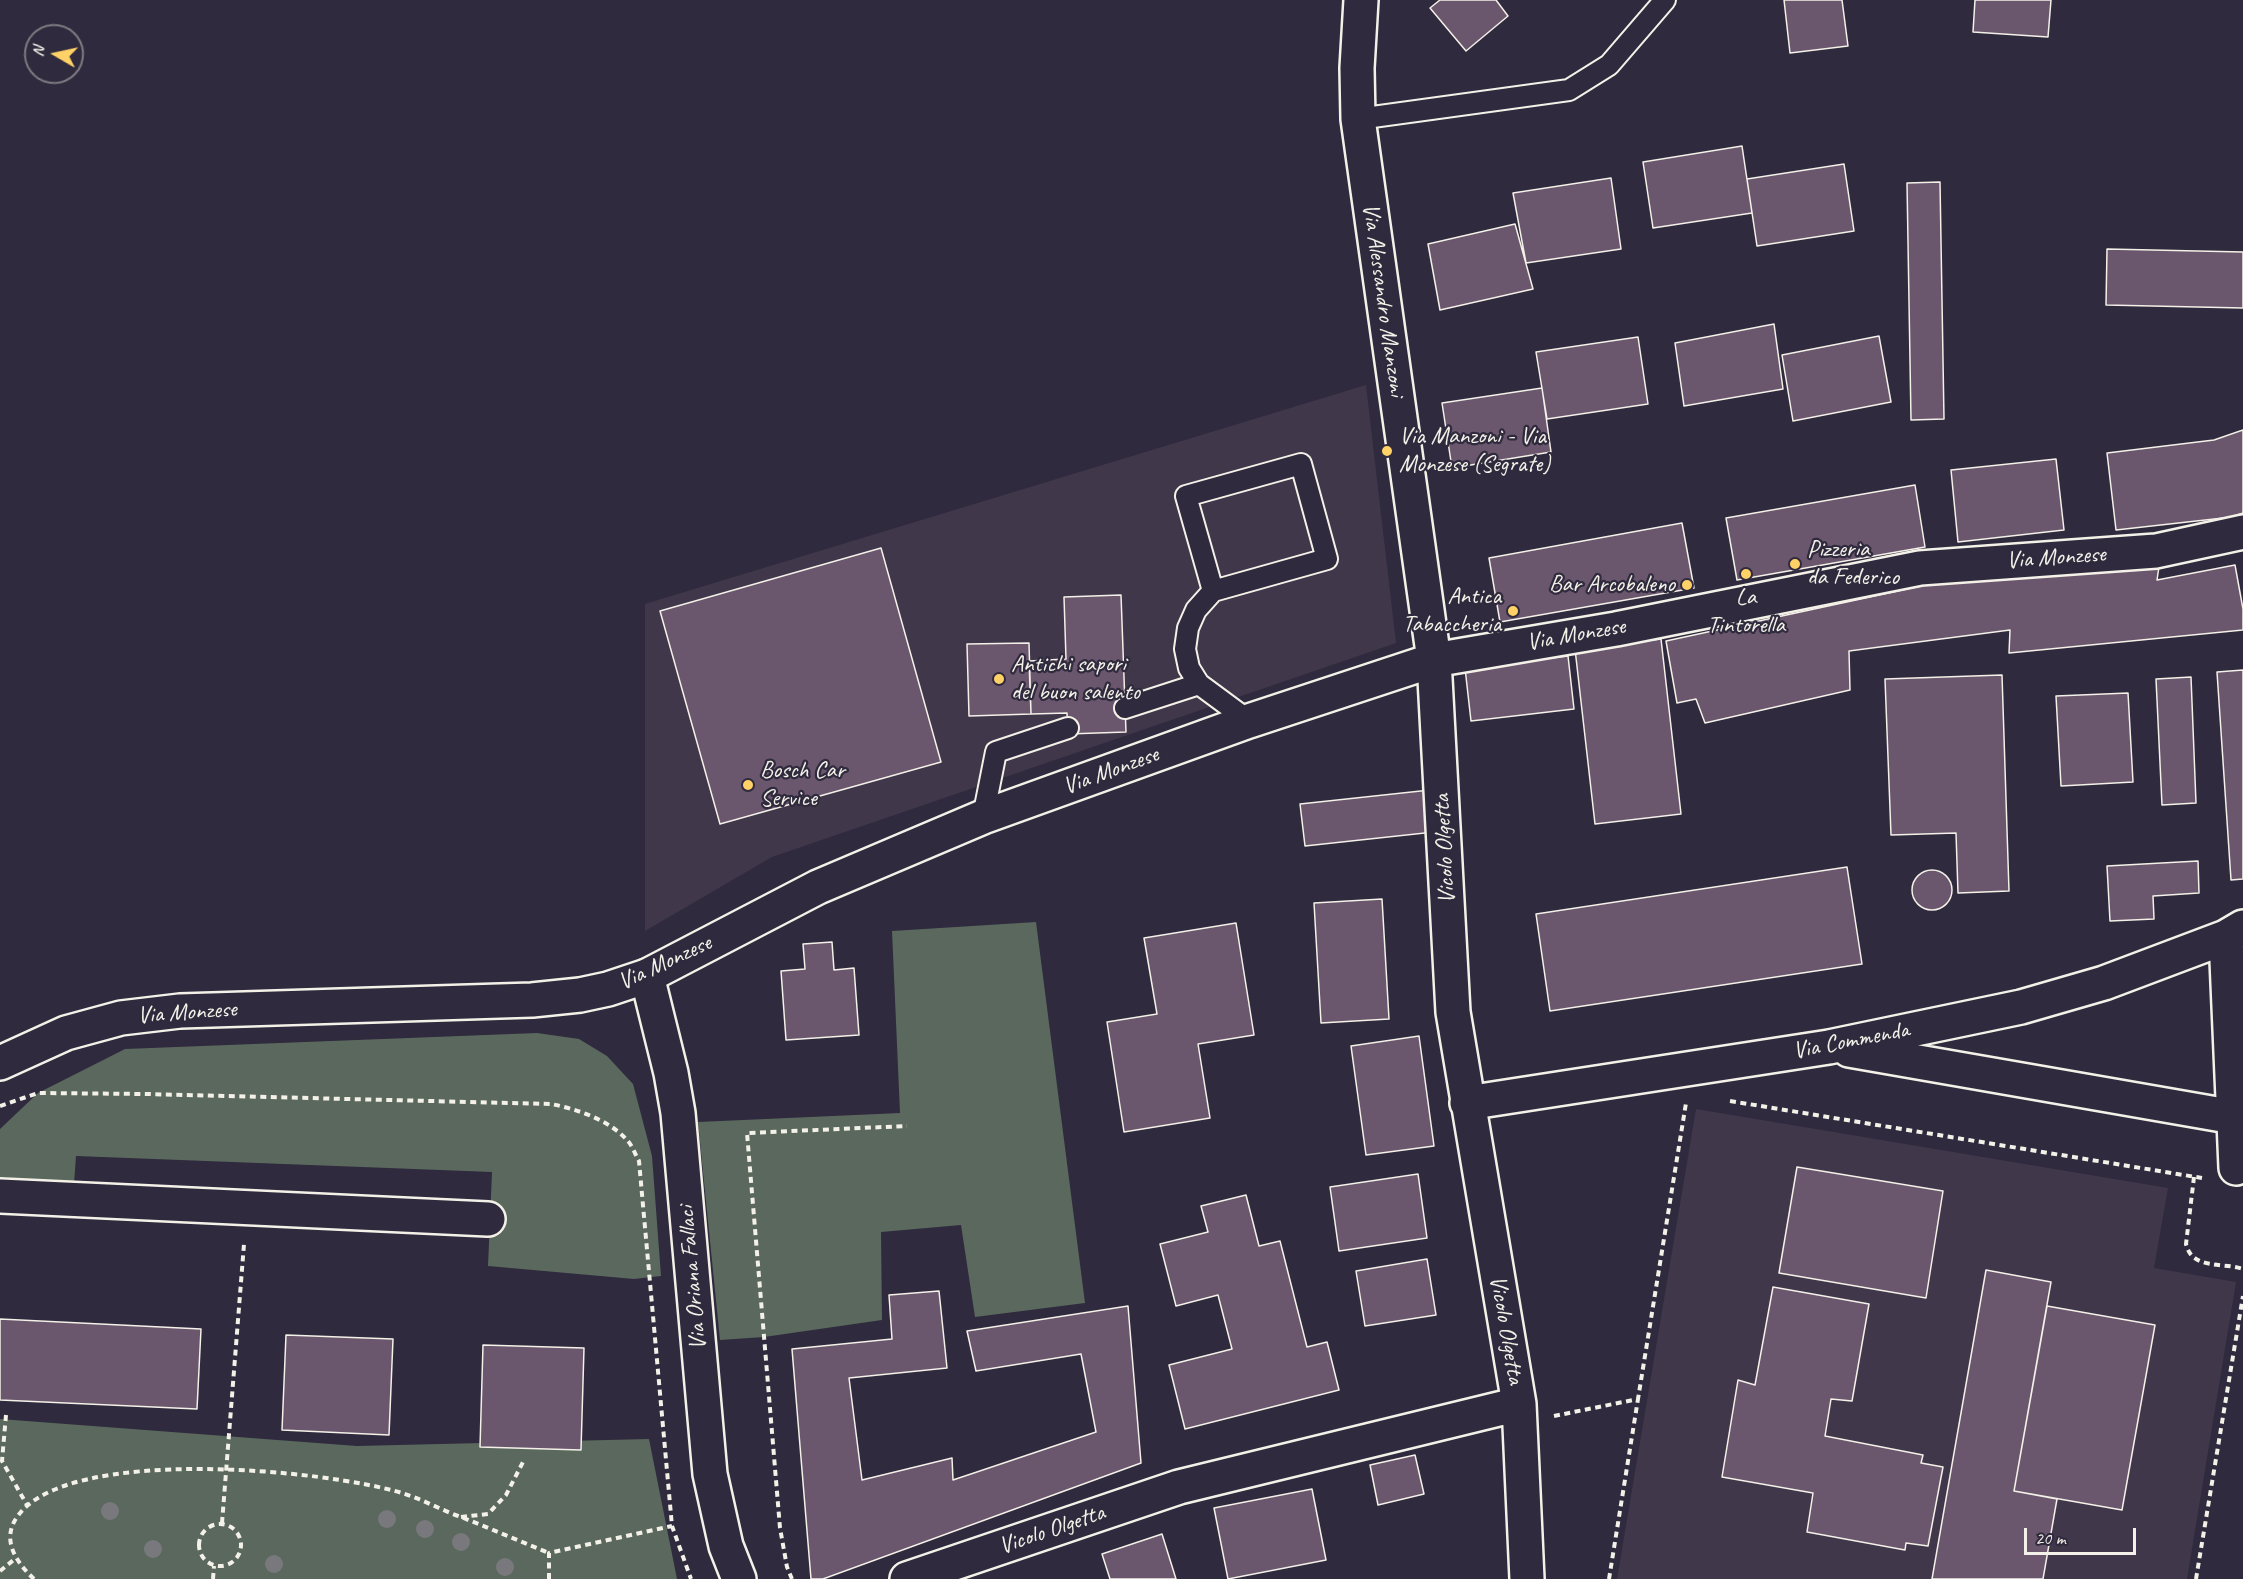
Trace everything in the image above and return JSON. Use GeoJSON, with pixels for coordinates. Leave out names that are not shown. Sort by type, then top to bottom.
{"type":"FeatureCollection","features":[{"type":"Feature","properties":{"kind":"street","name":"Via Alessandro Manzoni"},"geometry":{"type":"LineString","coordinates":[[1361,0],[1356,68],[1358,119],[1434,660]]}},
{"type":"Feature","properties":{"kind":"street","name":"Via Monzese"},"geometry":{"type":"LineString","coordinates":[[2,1063],[66,1033],[121,1018],[180,1011],[555,999],[608,989],[646,976],[818,887],[983,817],[1249,721],[1434,660],[1616,629],[1920,568],[2156,551],[2243,532]]}},
{"type":"Feature","properties":{"kind":"street","name":"Vicolo Olgetta"},"geometry":{"type":"LineString","coordinates":[[1434,660],[1453,1012],[1520,1413],[1527,1579]]}},
{"type":"Feature","properties":{"kind":"street","name":"Via Commenda"},"geometry":{"type":"LineString","coordinates":[[1467,1103],[1829,1047],[2042,1002],[2104,983],[2235,932],[2236,1168]]}},
{"type":"Feature","properties":{"kind":"street","name":"Via Oriana Fallaci"},"geometry":{"type":"LineString","coordinates":[[646,976],[671,1073],[678,1113],[710,1474],[726,1546],[740,1579]]}},
{"type":"Feature","properties":{"kind":"street"},"geometry":{"type":"LineString","coordinates":[[1829,1047],[2234,1117]]}},
{"type":"Feature","properties":{"kind":"street"},"geometry":{"type":"LineString","coordinates":[[0,1196],[488,1219]]}},
{"type":"Feature","properties":{"kind":"street","name":"Vicolo Olgetta"},"geometry":{"type":"LineString","coordinates":[[907,1579],[1179,1486],[1520,1413]]}},
{"type":"Feature","properties":{"kind":"lane"},"geometry":{"type":"LineString","coordinates":[[1358,119],[1569,90],[1609,65],[1665,0]]}},
{"type":"Feature","properties":{"kind":"lane"},"geometry":{"type":"LineString","coordinates":[[1213,591],[1186,496],[1301,464],[1327,559],[1213,591],[1196,610],[1188,628],[1185,649],[1188,668],[1198,684],[1249,721]]}},
{"type":"Feature","properties":{"kind":"lane"},"geometry":{"type":"LineString","coordinates":[[1125,708],[1198,684]]}},
{"type":"Feature","properties":{"kind":"lane"},"geometry":{"type":"LineString","coordinates":[[983,817],[996,752],[1068,728]]}},
{"type":"Feature","properties":{"kind":"path"},"geometry":{"type":"LineString","coordinates":[[0,1106],[38,1093],[551,1104],[575,1109],[598,1120],[628,1140],[639,1161],[672,1526],[691,1579]]}},
{"type":"Feature","properties":{"kind":"path"},"geometry":{"type":"LineString","coordinates":[[1609,1579],[1687,1094]]}},
{"type":"Feature","properties":{"kind":"path"},"geometry":{"type":"LineString","coordinates":[[1723,1100],[2194,1177],[2186,1244],[2189,1254],[2197,1261],[2243,1269]]}},
{"type":"Feature","properties":{"kind":"path"},"geometry":{"type":"LineString","coordinates":[[792,1579],[787,1567],[780,1528],[747,1133],[907,1126]]}},
{"type":"Feature","properties":{"kind":"path"},"geometry":{"type":"LineString","coordinates":[[222,1523],[247,1208]]}},
{"type":"Feature","properties":{"kind":"path"},"geometry":{"type":"LineString","coordinates":[[2196,1579],[2243,1296]]}},
{"type":"Feature","properties":{"kind":"path"},"geometry":{"type":"LineString","coordinates":[[1520,1413],[1638,1399]]}},
{"type":"Feature","properties":{"kind":"path"},"geometry":{"type":"LineString","coordinates":[[6,1415],[2,1461],[27,1505]]}},
{"type":"Feature","properties":{"kind":"path"},"geometry":{"type":"LineString","coordinates":[[461,1517],[488,1514],[506,1495],[523,1462]]}},
{"type":"Feature","properties":{"kind":"path"},"geometry":{"type":"LineString","coordinates":[[34,1579],[16,1558],[11,1546],[10,1529],[18,1514],[27,1505],[58,1487],[103,1475],[180,1469],[299,1474],[370,1484],[405,1493],[549,1553],[672,1526]]}},
{"type":"Feature","properties":{"kind":"path"},"geometry":{"type":"LineString","coordinates":[[222,1523],[229,1525],[239,1535],[241,1549],[238,1556],[228,1565],[213,1566],[202,1558],[198,1544],[203,1532],[214,1524],[222,1523]]}},
{"type":"Feature","properties":{"kind":"path"},"geometry":{"type":"LineString","coordinates":[[549,1553],[549,1579]]}},
{"type":"Feature","properties":{"kind":"path"},"geometry":{"type":"LineString","coordinates":[[0,1571],[16,1558]]}},
{"type":"Feature","properties":{"kind":"path"},"geometry":{"type":"LineString","coordinates":[[213,1566],[213,1579]]}},
{"type":"Feature","properties":{"kind":"shaded area"},"geometry":{"type":"Polygon","coordinates":[[[1366,385],[1396,643],[772,857],[645,931],[645,604],[1366,385]]]}},
{"type":"Feature","properties":{"kind":"shaded area"},"geometry":{"type":"Polygon","coordinates":[[[1696,1109],[2168,1188],[2154,1268],[2236,1282],[2187,1579],[1617,1579],[1696,1109]]]}},
{"type":"Feature","properties":{"kind":"green space"},"geometry":{"type":"Polygon","coordinates":[[[1036,922],[1085,1303],[975,1317],[961,1225],[881,1232],[882,1320],[764,1337],[720,1340],[698,1122],[900,1113],[892,931],[1036,922]]]}},
{"type":"Feature","properties":{"kind":"green space"},"geometry":{"type":"Polygon","coordinates":[[[537,1033],[579,1039],[607,1056],[633,1084],[652,1156],[661,1276],[634,1279],[488,1266],[492,1172],[76,1156],[74,1184],[0,1177],[0,1129],[38,1093],[125,1049],[537,1033]]]}},
{"type":"Feature","properties":{"kind":"green space"},"geometry":{"type":"Polygon","coordinates":[[[0,1419],[357,1446],[649,1439],[677,1579],[0,1579],[0,1419]]]}},
{"type":"Feature","properties":{"kind":"building"},"geometry":{"type":"Polygon","coordinates":[[[1440,0],[1496,0],[1508,16],[1466,51],[1430,8],[1440,0]]]}},
{"type":"Feature","properties":{"kind":"building"},"geometry":{"type":"Polygon","coordinates":[[[1784,0],[1842,0],[1848,46],[1790,53],[1784,0]]]}},
{"type":"Feature","properties":{"kind":"building"},"geometry":{"type":"Polygon","coordinates":[[[1975,0],[2051,0],[2048,37],[1973,32],[1975,0]]]}},
{"type":"Feature","properties":{"kind":"building"},"geometry":{"type":"Polygon","coordinates":[[[1742,146],[1752,213],[1653,228],[1643,162],[1742,146]]]}},
{"type":"Feature","properties":{"kind":"building"},"geometry":{"type":"Polygon","coordinates":[[[1844,164],[1854,231],[1757,246],[1747,179],[1844,164]]]}},
{"type":"Feature","properties":{"kind":"building"},"geometry":{"type":"Polygon","coordinates":[[[1611,178],[1621,249],[1526,263],[1513,193],[1611,178]]]}},
{"type":"Feature","properties":{"kind":"building"},"geometry":{"type":"Polygon","coordinates":[[[1940,182],[1944,419],[1911,420],[1907,183],[1940,182]]]}},
{"type":"Feature","properties":{"kind":"building"},"geometry":{"type":"Polygon","coordinates":[[[1515,224],[1533,289],[1440,310],[1428,244],[1515,224]]]}},
{"type":"Feature","properties":{"kind":"building"},"geometry":{"type":"Polygon","coordinates":[[[2107,249],[2243,252],[2243,308],[2106,305],[2107,249]]]}},
{"type":"Feature","properties":{"kind":"building"},"geometry":{"type":"Polygon","coordinates":[[[1774,324],[1783,389],[1684,406],[1675,343],[1774,324]]]}},
{"type":"Feature","properties":{"kind":"building"},"geometry":{"type":"Polygon","coordinates":[[[1879,336],[1891,402],[1793,421],[1782,355],[1879,336]]]}},
{"type":"Feature","properties":{"kind":"building"},"geometry":{"type":"Polygon","coordinates":[[[1638,337],[1648,404],[1547,419],[1536,352],[1638,337]]]}},
{"type":"Feature","properties":{"kind":"building"},"geometry":{"type":"Polygon","coordinates":[[[1542,388],[1551,452],[1452,468],[1442,403],[1542,388]]]}},
{"type":"Feature","properties":{"kind":"building"},"geometry":{"type":"Polygon","coordinates":[[[2243,430],[2243,513],[2232,517],[2116,530],[2107,453],[2214,440],[2243,430]]]}},
{"type":"Feature","properties":{"kind":"building"},"geometry":{"type":"Polygon","coordinates":[[[2056,459],[2064,530],[1958,542],[1951,470],[2056,459]]]}},
{"type":"Feature","properties":{"kind":"building"},"geometry":{"type":"Polygon","coordinates":[[[1915,485],[1925,547],[1737,580],[1726,518],[1915,485]]]}},
{"type":"Feature","properties":{"kind":"building"},"geometry":{"type":"Polygon","coordinates":[[[1682,523],[1694,588],[1500,622],[1489,558],[1682,523]]]}},
{"type":"Feature","properties":{"kind":"building"},"geometry":{"type":"Polygon","coordinates":[[[881,548],[941,762],[720,824],[660,611],[881,548]]]}},
{"type":"Feature","properties":{"kind":"building"},"geometry":{"type":"Polygon","coordinates":[[[2160,560],[2157,580],[2235,565],[2243,609],[2243,630],[2009,653],[2010,630],[1849,651],[1850,690],[1705,723],[1696,699],[1677,703],[1666,641],[1944,581],[2160,560]]]}},
{"type":"Feature","properties":{"kind":"building"},"geometry":{"type":"Polygon","coordinates":[[[1121,595],[1126,732],[1068,734],[1067,713],[1031,714],[1029,661],[1066,659],[1064,597],[1121,595]]]}},
{"type":"Feature","properties":{"kind":"building"},"geometry":{"type":"Polygon","coordinates":[[[1661,639],[1681,814],[1595,824],[1575,649],[1661,639]]]}},
{"type":"Feature","properties":{"kind":"building","name":"Antichi sapori del buon salento"},"geometry":{"type":"Polygon","coordinates":[[[1029,643],[1031,714],[969,716],[967,644],[1029,643]]]}},
{"type":"Feature","properties":{"kind":"building"},"geometry":{"type":"Polygon","coordinates":[[[1568,656],[1574,709],[1471,721],[1465,668],[1568,656]]]}},
{"type":"Feature","properties":{"kind":"building"},"geometry":{"type":"Polygon","coordinates":[[[2243,670],[2243,879],[2231,880],[2217,672],[2243,670]]]}},
{"type":"Feature","properties":{"kind":"building"},"geometry":{"type":"Polygon","coordinates":[[[2002,675],[2009,891],[1958,893],[1956,833],[1891,835],[1885,679],[2002,675]]]}},
{"type":"Feature","properties":{"kind":"building"},"geometry":{"type":"Polygon","coordinates":[[[2191,677],[2196,803],[2162,805],[2156,679],[2191,677]]]}},
{"type":"Feature","properties":{"kind":"building"},"geometry":{"type":"Polygon","coordinates":[[[2128,693],[2133,782],[2061,786],[2056,696],[2128,693]]]}},
{"type":"Feature","properties":{"kind":"building"},"geometry":{"type":"Polygon","coordinates":[[[1430,790],[1434,832],[1305,846],[1300,804],[1430,790]]]}},
{"type":"Feature","properties":{"kind":"building"},"geometry":{"type":"Polygon","coordinates":[[[2198,861],[2199,893],[2153,896],[2154,919],[2110,921],[2107,866],[2198,861]]]}},
{"type":"Feature","properties":{"kind":"building"},"geometry":{"type":"Polygon","coordinates":[[[1847,867],[1862,964],[1550,1011],[1536,914],[1847,867]]]}},
{"type":"Feature","properties":{"kind":"building"},"geometry":{"type":"Polygon","coordinates":[[[1932,870],[1940,871],[1946,876],[1951,882],[1951,898],[1946,904],[1940,909],[1932,910],[1924,909],[1918,904],[1913,898],[1912,890],[1913,882],[1918,876],[1924,871],[1932,870]]]}},
{"type":"Feature","properties":{"kind":"building"},"geometry":{"type":"Polygon","coordinates":[[[1382,899],[1389,1019],[1321,1023],[1314,903],[1382,899]]]}},
{"type":"Feature","properties":{"kind":"building"},"geometry":{"type":"Polygon","coordinates":[[[1236,923],[1254,1035],[1198,1044],[1210,1118],[1124,1132],[1107,1022],[1157,1014],[1144,938],[1236,923]]]}},
{"type":"Feature","properties":{"kind":"building"},"geometry":{"type":"Polygon","coordinates":[[[832,942],[834,970],[854,968],[859,1035],[786,1040],[781,971],[805,969],[803,944],[832,942]]]}},
{"type":"Feature","properties":{"kind":"building"},"geometry":{"type":"Polygon","coordinates":[[[1419,1036],[1434,1146],[1366,1155],[1351,1046],[1419,1036]]]}},
{"type":"Feature","properties":{"kind":"building"},"geometry":{"type":"Polygon","coordinates":[[[1797,1167],[1943,1191],[1926,1298],[1779,1273],[1797,1167]]]}},
{"type":"Feature","properties":{"kind":"building"},"geometry":{"type":"Polygon","coordinates":[[[1418,1174],[1427,1238],[1339,1251],[1330,1187],[1418,1174]]]}},
{"type":"Feature","properties":{"kind":"building"},"geometry":{"type":"Polygon","coordinates":[[[1246,1195],[1259,1246],[1280,1241],[1307,1347],[1327,1342],[1339,1390],[1185,1429],[1169,1365],[1232,1349],[1218,1295],[1176,1306],[1160,1244],[1208,1232],[1201,1206],[1246,1195]]]}},
{"type":"Feature","properties":{"kind":"building"},"geometry":{"type":"Polygon","coordinates":[[[1427,1259],[1436,1315],[1365,1326],[1356,1271],[1427,1259]]]}},
{"type":"Feature","properties":{"kind":"building"},"geometry":{"type":"Polygon","coordinates":[[[1986,1270],[2051,1282],[2014,1491],[2057,1499],[2043,1579],[1932,1579],[1986,1270]]]}},
{"type":"Feature","properties":{"kind":"building"},"geometry":{"type":"Polygon","coordinates":[[[1773,1287],[1869,1304],[1852,1401],[1831,1399],[1825,1436],[1923,1455],[1921,1463],[1943,1467],[1928,1546],[1906,1543],[1905,1550],[1807,1532],[1813,1493],[1722,1477],[1738,1380],[1755,1385],[1773,1287]]]}},
{"type":"Feature","properties":{"kind":"building"},"geometry":{"type":"Polygon","coordinates":[[[939,1291],[947,1368],[849,1378],[862,1480],[952,1458],[953,1480],[1096,1432],[1081,1354],[976,1371],[967,1331],[1128,1306],[1141,1463],[823,1579],[811,1579],[792,1349],[892,1339],[889,1295],[939,1291]]]}},
{"type":"Feature","properties":{"kind":"building"},"geometry":{"type":"Polygon","coordinates":[[[2047,1306],[2155,1325],[2122,1510],[2014,1491],[2047,1306]]]}},
{"type":"Feature","properties":{"kind":"building"},"geometry":{"type":"Polygon","coordinates":[[[0,1319],[201,1329],[197,1409],[0,1400],[0,1319]]]}},
{"type":"Feature","properties":{"kind":"building"},"geometry":{"type":"Polygon","coordinates":[[[286,1335],[393,1339],[389,1435],[282,1430],[286,1335]]]}},
{"type":"Feature","properties":{"kind":"building"},"geometry":{"type":"Polygon","coordinates":[[[483,1345],[584,1348],[581,1450],[480,1447],[483,1345]]]}},
{"type":"Feature","properties":{"kind":"building"},"geometry":{"type":"Polygon","coordinates":[[[1415,1455],[1424,1494],[1378,1505],[1370,1465],[1415,1455]]]}},
{"type":"Feature","properties":{"kind":"building"},"geometry":{"type":"Polygon","coordinates":[[[1312,1489],[1326,1560],[1228,1579],[1214,1508],[1312,1489]]]}},
{"type":"Feature","properties":{"kind":"building"},"geometry":{"type":"Polygon","coordinates":[[[1162,1534],[1176,1579],[1110,1579],[1102,1554],[1162,1534]]]}},
{"type":"Feature","properties":{"kind":"place","name":"Via Manzoni - Via Monzese (Segrate)"},"geometry":{"type":"Point","coordinates":[1387,451]}},
{"type":"Feature","properties":{"kind":"place","name":"Pizzeria da Federico"},"geometry":{"type":"Point","coordinates":[1795,564]}},
{"type":"Feature","properties":{"kind":"place","name":"La Tintorella"},"geometry":{"type":"Point","coordinates":[1746,574]}},
{"type":"Feature","properties":{"kind":"place","name":"Bar Arcobaleno"},"geometry":{"type":"Point","coordinates":[1687,585]}},
{"type":"Feature","properties":{"kind":"place","name":"Antica Tabaccheria"},"geometry":{"type":"Point","coordinates":[1513,611]}},
{"type":"Feature","properties":{"kind":"place","name":"Antichi sapori del buon salento"},"geometry":{"type":"Point","coordinates":[999,679]}},
{"type":"Feature","properties":{"kind":"place","name":"Bosch Car Service"},"geometry":{"type":"Point","coordinates":[748,785]}}]}
